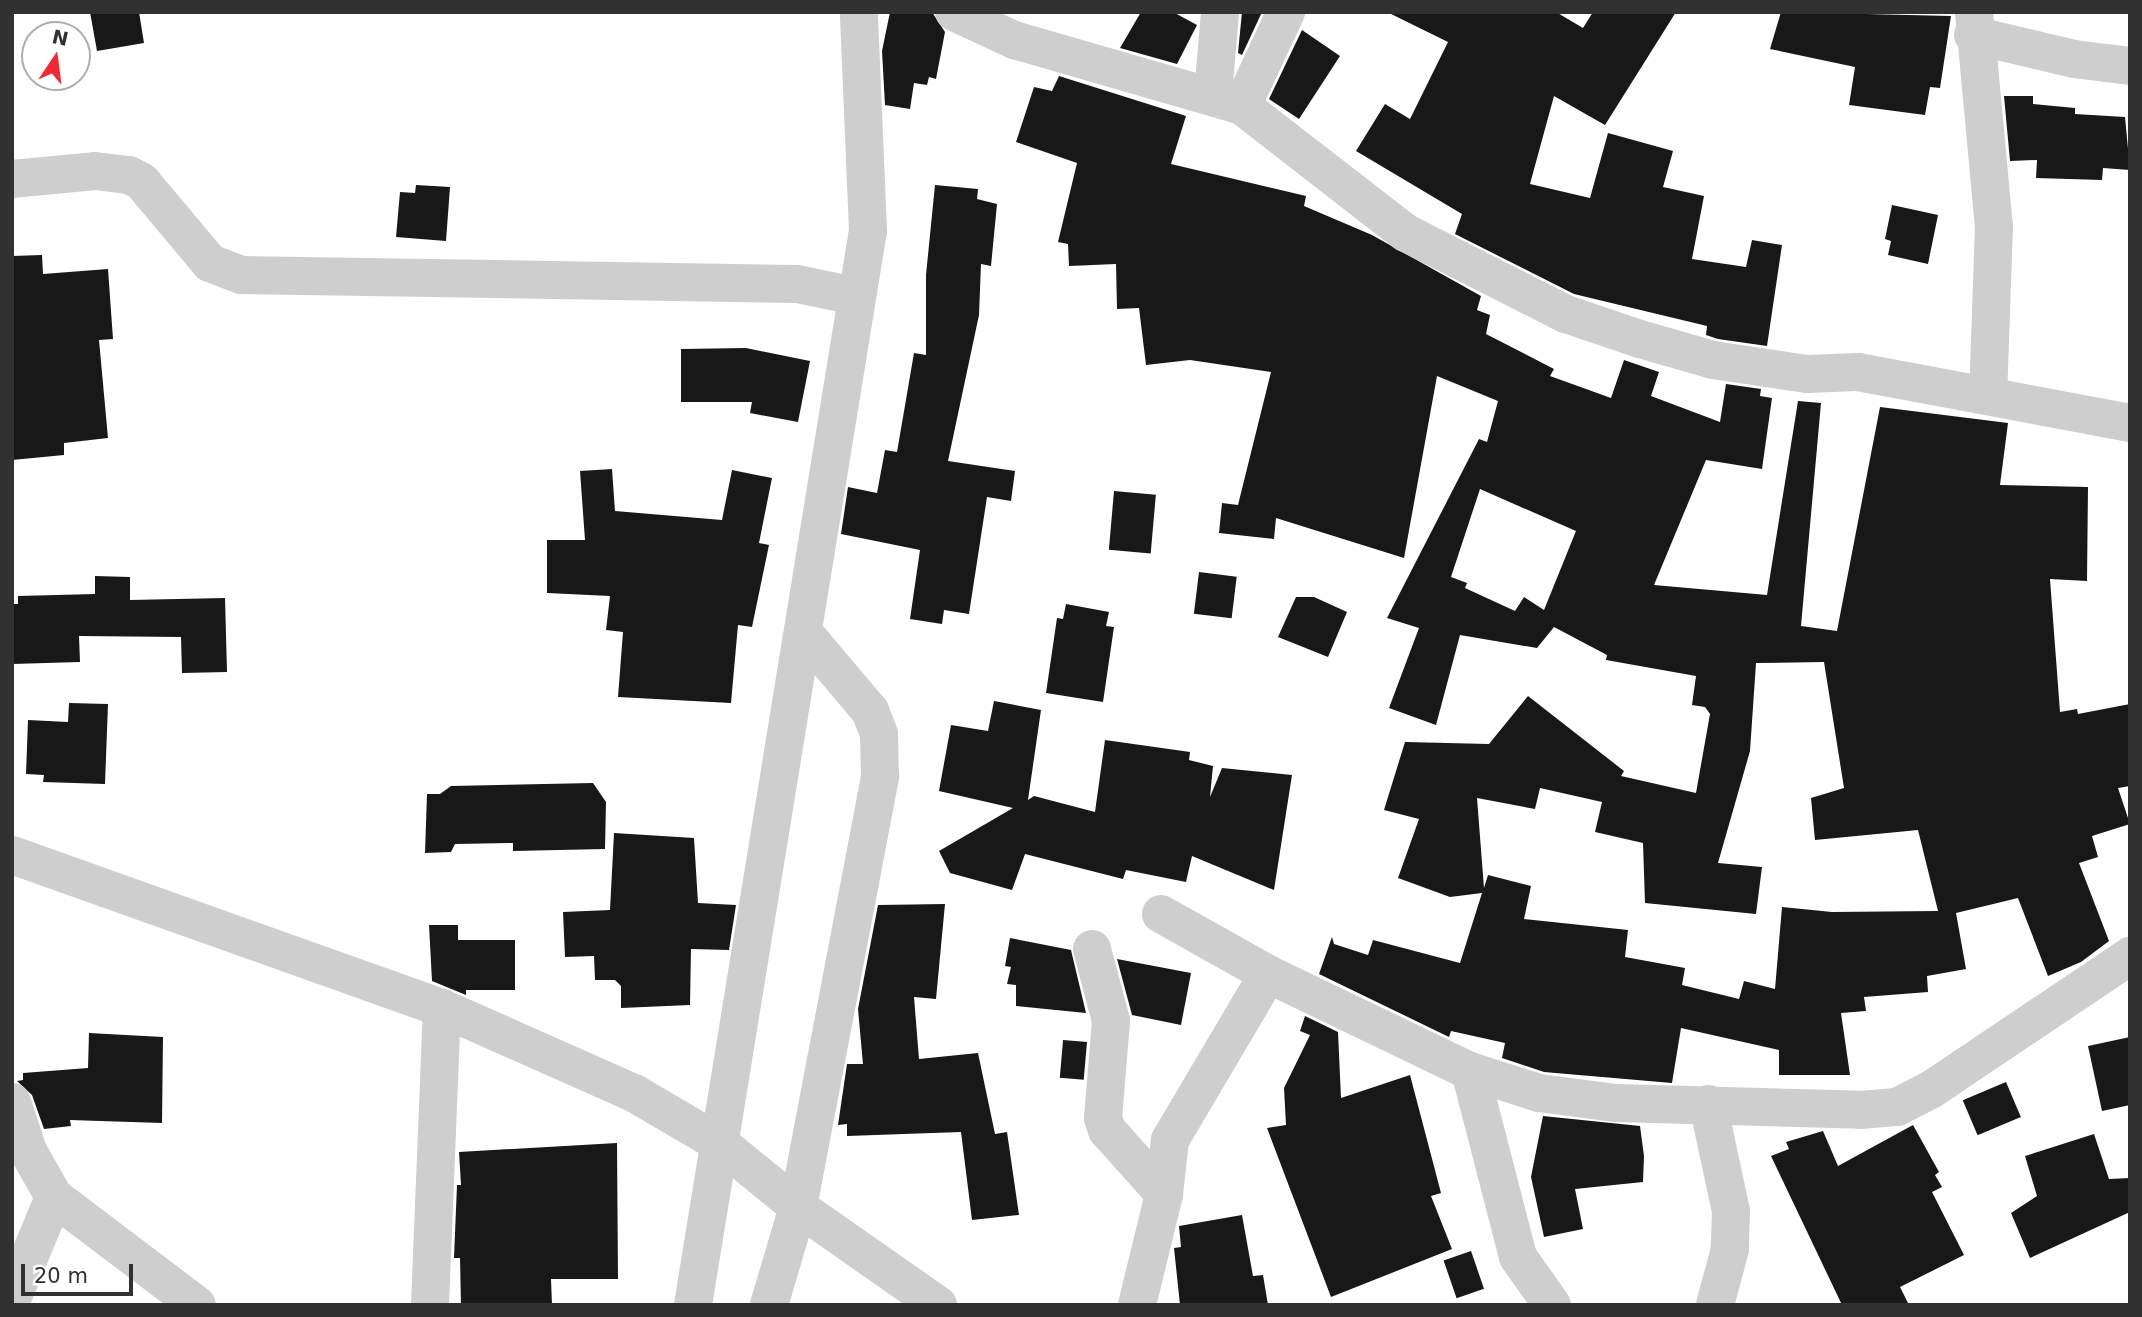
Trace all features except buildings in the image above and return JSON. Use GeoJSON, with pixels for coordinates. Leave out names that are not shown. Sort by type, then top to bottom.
{"type":"FeatureCollection","features":[{"type":"Feature","properties":{"kind":"street"},"geometry":{"type":"LineString","coordinates":[[693,1305],[805,634],[870,204],[859,12]]}},
{"type":"Feature","properties":{"kind":"street"},"geometry":{"type":"LineString","coordinates":[[954,12],[1014,40],[1227,100],[1406,233],[1566,314],[1713,360],[1807,374],[1858,372],[1988,394],[2130,423]]}},
{"type":"Feature","properties":{"kind":"street"},"geometry":{"type":"LineString","coordinates":[[1220,12],[1227,100]]}},
{"type":"Feature","properties":{"kind":"street"},"geometry":{"type":"LineString","coordinates":[[1227,100],[1286,12]]}},
{"type":"Feature","properties":{"kind":"street"},"geometry":{"type":"LineString","coordinates":[[1988,394],[1994,226],[1974,24],[2074,59],[2130,66]]}},
{"type":"Feature","properties":{"kind":"street"},"geometry":{"type":"LineString","coordinates":[[12,179],[95,171],[129,175],[142,182],[210,263],[242,275],[797,284],[855,296]]}},
{"type":"Feature","properties":{"kind":"street"},"geometry":{"type":"LineString","coordinates":[[769,1305],[798,1207],[881,752],[870,711],[805,634]]}},
{"type":"Feature","properties":{"kind":"street"},"geometry":{"type":"LineString","coordinates":[[12,855],[442,1008],[634,1093],[721,1144],[798,1207],[938,1305]]}},
{"type":"Feature","properties":{"kind":"street"},"geometry":{"type":"LineString","coordinates":[[1160,914],[1268,974],[1470,1071],[1539,1093],[1616,1103],[1897,1107],[2130,956]]}},
{"type":"Feature","properties":{"kind":"street"},"geometry":{"type":"LineString","coordinates":[[1092,949],[1111,1020],[1103,1118],[1107,1130],[1164,1194]]}},
{"type":"Feature","properties":{"kind":"street"},"geometry":{"type":"LineString","coordinates":[[1137,1305],[1164,1194],[1174,1130],[1268,974]]}},
{"type":"Feature","properties":{"kind":"street"},"geometry":{"type":"LineString","coordinates":[[430,1305],[442,1008]]}},
{"type":"Feature","properties":{"kind":"street"},"geometry":{"type":"LineString","coordinates":[[1470,1071],[1518,1257],[1552,1305]]}},
{"type":"Feature","properties":{"kind":"street"},"geometry":{"type":"LineString","coordinates":[[12,1102],[28,1152],[54,1197],[197,1305]]}},
{"type":"Feature","properties":{"kind":"street"},"geometry":{"type":"LineString","coordinates":[[1708,1104],[1731,1211],[1730,1249],[1715,1305]]}},
{"type":"Feature","properties":{"kind":"street"},"geometry":{"type":"LineString","coordinates":[[12,1299],[54,1197]]}}]}
